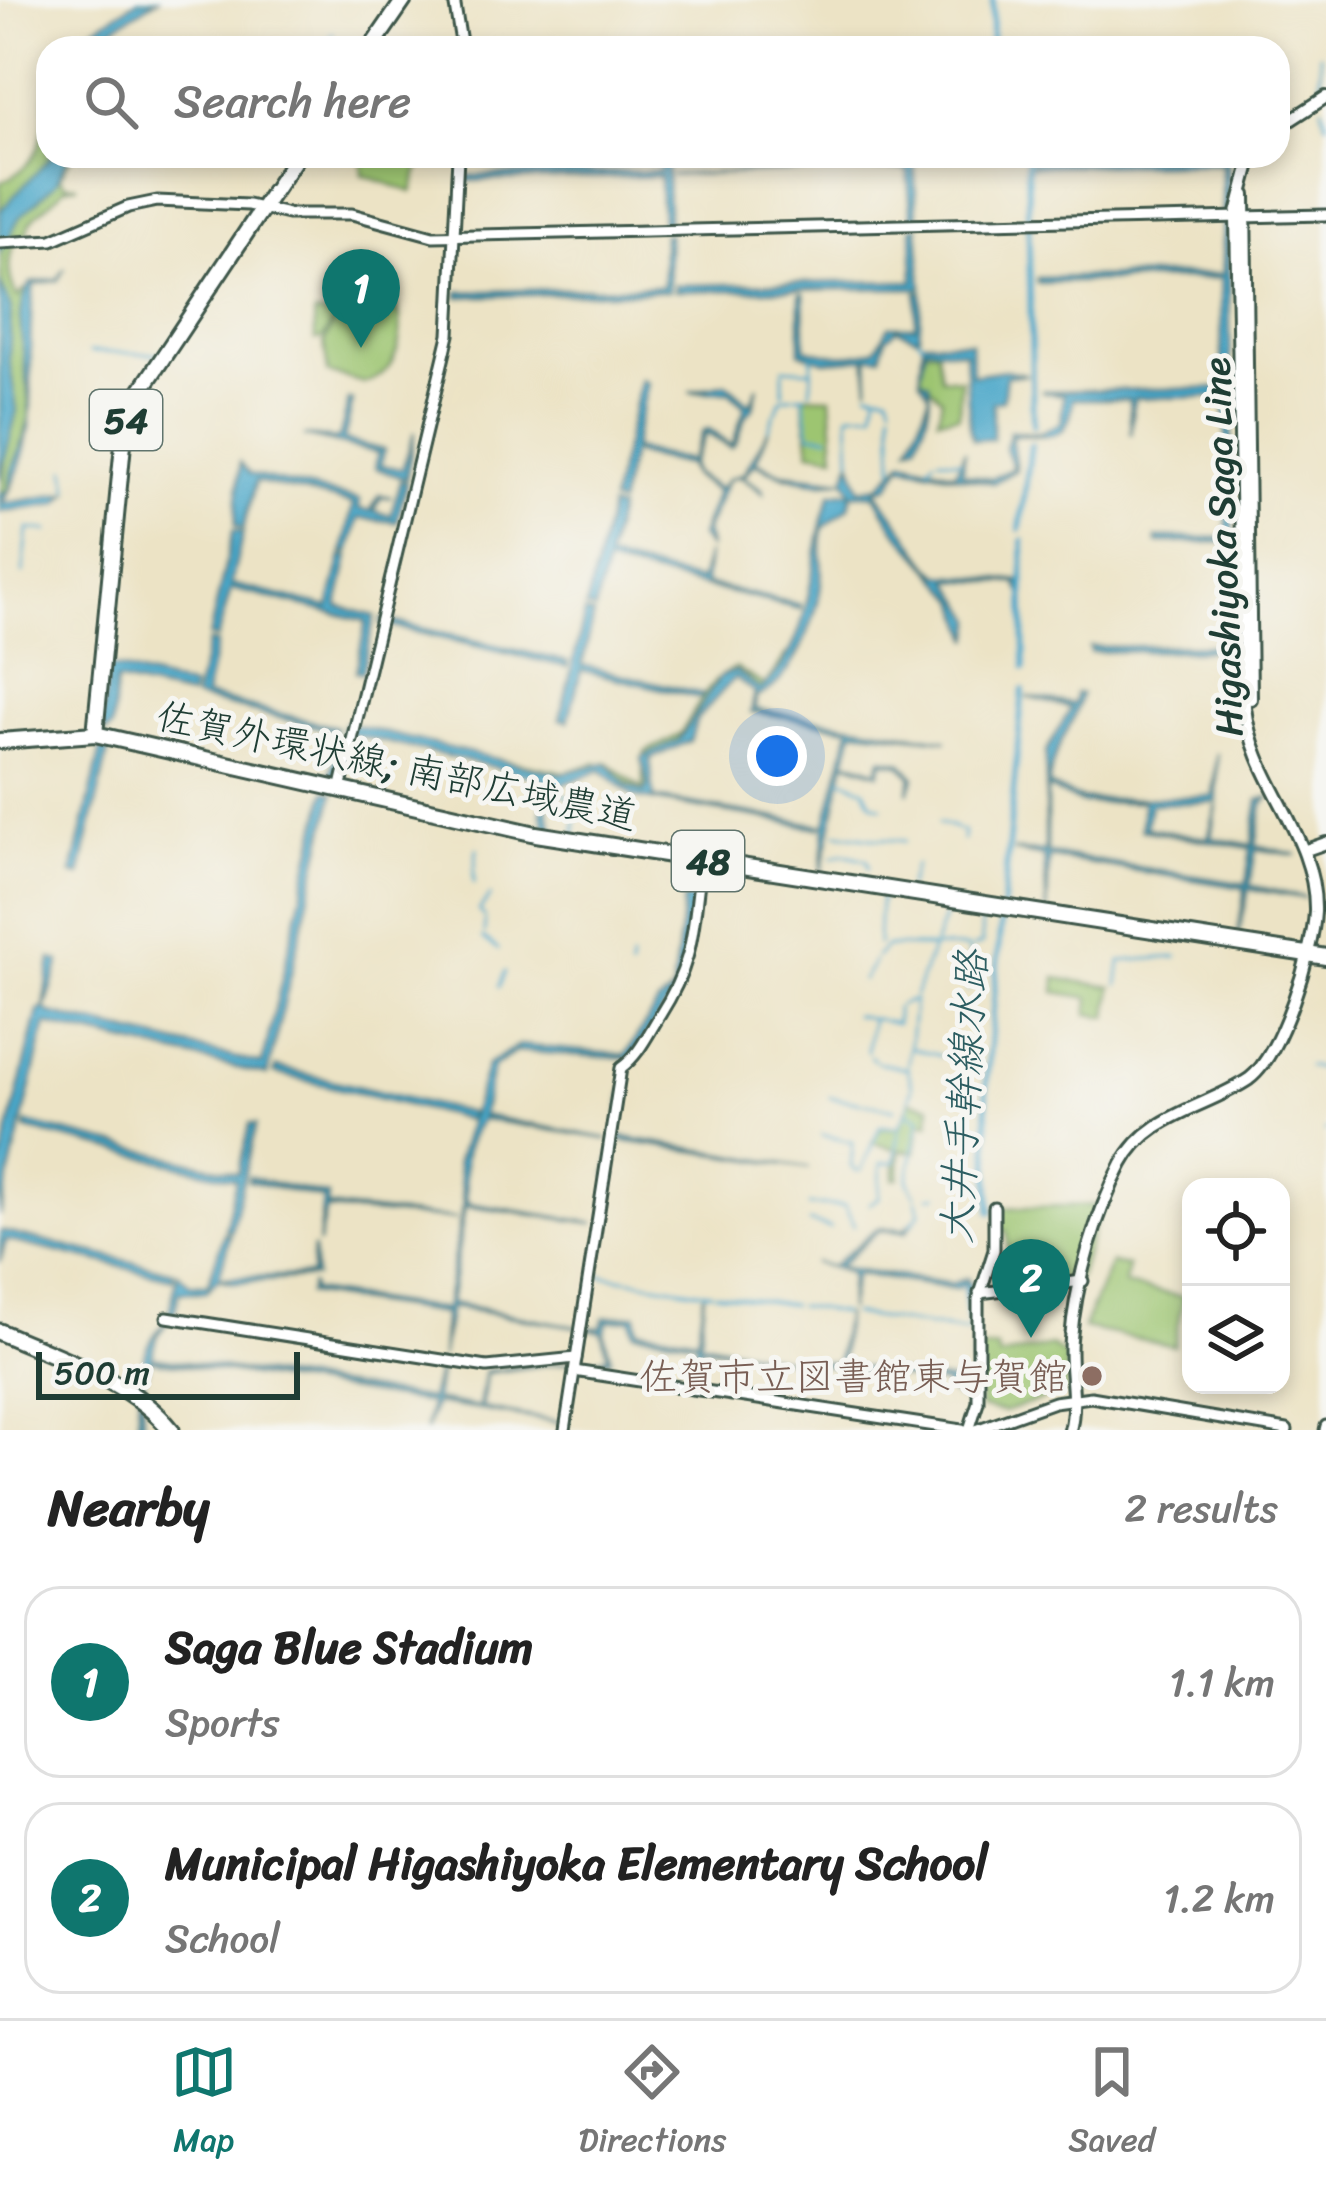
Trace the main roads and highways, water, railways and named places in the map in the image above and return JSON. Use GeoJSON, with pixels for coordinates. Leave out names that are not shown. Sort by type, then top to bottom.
{"type":"FeatureCollection","features":[{"type":"Feature","properties":{"kind":"highway"},"geometry":{"type":"LineString","coordinates":[[0,1332],[61,1356],[141,1402],[164,1426]]}},
{"type":"Feature","properties":{"kind":"main road"},"geometry":{"type":"LineString","coordinates":[[379,36],[404,0]]}},
{"type":"Feature","properties":{"kind":"main road"},"geometry":{"type":"LineString","coordinates":[[1290,116],[1326,94]]}},
{"type":"Feature","properties":{"kind":"main road","name":"54"},"geometry":{"type":"LineString","coordinates":[[95,734],[127,413],[289,168]]}},
{"type":"Feature","properties":{"kind":"main road","name":"Higashiyoka Saga Line"},"geometry":{"type":"LineString","coordinates":[[1251,168],[1233,217],[1246,723],[1258,761],[1306,850]]}},
{"type":"Feature","properties":{"kind":"main road","name":"48"},"geometry":{"type":"LineString","coordinates":[[0,741],[95,734]]}},
{"type":"Feature","properties":{"kind":"main road","name":"佐賀外環状線; 南部広域農道"},"geometry":{"type":"LineString","coordinates":[[95,734],[495,826],[1326,958]]}},
{"type":"Feature","properties":{"kind":"main road"},"geometry":{"type":"LineString","coordinates":[[1070,1430],[1074,1398],[1071,1334],[1106,1203],[1133,1147],[1165,1121],[1256,1073],[1277,1041],[1315,916],[1306,850],[1326,843]]}},
{"type":"Feature","properties":{"kind":"water"},"geometry":{"type":"Polygon","coordinates":[[[138,0],[157,0],[105,36],[87,36],[138,0]]]}},
{"type":"Feature","properties":{"kind":"water"},"geometry":{"type":"Polygon","coordinates":[[[41,168],[63,168],[56,183],[19,218],[0,253],[0,211],[41,168]]]}},
{"type":"Feature","properties":{"kind":"water"},"geometry":{"type":"Polygon","coordinates":[[[667,168],[668,227],[662,227],[660,176],[462,181],[462,176],[667,168]]]}},
{"type":"Feature","properties":{"kind":"water"},"geometry":{"type":"Polygon","coordinates":[[[915,168],[917,220],[912,220],[907,169],[671,175],[915,168]]]}},
{"type":"Feature","properties":{"kind":"water"},"geometry":{"type":"Polygon","coordinates":[[[1222,168],[1227,168],[1232,443],[1226,443],[1225,397],[1134,398],[1131,435],[1129,399],[1073,399],[1061,431],[1046,436],[1011,435],[1016,470],[993,483],[902,465],[889,486],[876,490],[941,575],[1022,581],[1022,593],[1016,583],[950,580],[975,619],[971,640],[958,600],[895,529],[875,495],[852,493],[849,507],[823,528],[821,585],[808,633],[781,679],[756,697],[755,709],[948,740],[854,730],[846,760],[878,771],[881,758],[901,762],[915,777],[908,793],[912,777],[900,764],[883,761],[879,773],[845,762],[821,876],[825,827],[850,728],[751,712],[755,693],[735,677],[697,719],[690,741],[650,759],[654,798],[822,825],[819,828],[634,797],[601,770],[558,786],[547,807],[553,829],[547,831],[542,814],[545,779],[348,733],[335,786],[327,784],[344,723],[560,774],[607,763],[628,787],[644,793],[648,785],[642,758],[679,740],[721,676],[736,671],[760,690],[779,670],[802,623],[823,518],[831,494],[851,491],[845,479],[851,460],[860,489],[879,486],[904,460],[955,473],[965,450],[962,473],[990,479],[1013,468],[1005,448],[1010,431],[1037,434],[1061,423],[1064,395],[1041,391],[1222,388],[1221,278],[1037,283],[1037,278],[1223,274],[1222,168]]]}},
{"type":"Feature","properties":{"kind":"water"},"geometry":{"type":"Polygon","coordinates":[[[912,227],[918,227],[922,288],[675,291],[675,285],[914,281],[912,227]]]}},
{"type":"Feature","properties":{"kind":"water"},"geometry":{"type":"Polygon","coordinates":[[[663,234],[668,234],[669,291],[458,297],[458,292],[663,286],[663,234]]]}},
{"type":"Feature","properties":{"kind":"water"},"geometry":{"type":"Polygon","coordinates":[[[65,268],[58,280],[34,285],[30,422],[16,475],[2,504],[68,493],[58,504],[0,512],[0,495],[9,489],[30,415],[21,330],[24,297],[31,283],[58,279],[65,268]]]}},
{"type":"Feature","properties":{"kind":"water"},"geometry":{"type":"Polygon","coordinates":[[[0,282],[11,309],[9,360],[17,410],[0,478],[0,282]]]}},
{"type":"Feature","properties":{"kind":"water"},"geometry":{"type":"Polygon","coordinates":[[[917,292],[922,292],[919,338],[897,329],[886,338],[881,356],[868,357],[869,387],[866,358],[825,361],[800,352],[800,294],[804,294],[805,348],[850,354],[876,349],[889,326],[915,326],[917,292]]]}},
{"type":"Feature","properties":{"kind":"water"},"geometry":{"type":"Polygon","coordinates":[[[923,341],[971,342],[972,375],[1005,370],[1027,375],[1006,376],[1003,400],[993,402],[993,439],[973,440],[965,352],[926,346],[920,377],[923,341]]]}},
{"type":"Feature","properties":{"kind":"water"},"geometry":{"type":"Polygon","coordinates":[[[641,379],[648,383],[619,504],[611,502],[641,379]]]}},
{"type":"Feature","properties":{"kind":"water"},"geometry":{"type":"Polygon","coordinates":[[[726,383],[750,404],[758,386],[735,444],[731,448],[706,433],[691,465],[695,474],[719,489],[727,481],[705,532],[710,549],[700,536],[717,492],[692,475],[688,465],[635,454],[635,449],[690,461],[703,431],[709,429],[732,446],[745,407],[729,392],[689,392],[726,383]]]}},
{"type":"Feature","properties":{"kind":"water"},"geometry":{"type":"Polygon","coordinates":[[[930,396],[917,443],[910,446],[930,396]]]}},
{"type":"Feature","properties":{"kind":"water"},"geometry":{"type":"Polygon","coordinates":[[[349,400],[353,401],[344,440],[384,450],[381,465],[402,469],[415,432],[406,479],[375,468],[378,453],[304,436],[339,439],[349,400]]]}},
{"type":"Feature","properties":{"kind":"water"},"geometry":{"type":"Polygon","coordinates":[[[769,429],[756,461],[782,473],[843,480],[798,479],[755,463],[743,477],[763,493],[740,476],[733,478],[744,473],[769,429]]]}},
{"type":"Feature","properties":{"kind":"water"},"geometry":{"type":"Polygon","coordinates":[[[240,463],[249,474],[360,500],[359,509],[370,511],[380,495],[391,497],[380,498],[374,511],[391,516],[400,481],[406,483],[397,522],[359,518],[349,553],[343,552],[353,504],[256,481],[243,529],[235,526],[240,463]]]}},
{"type":"Feature","properties":{"kind":"water"},"geometry":{"type":"Polygon","coordinates":[[[1227,500],[1233,500],[1236,664],[1229,668],[1228,650],[1090,652],[1090,647],[1228,645],[1227,542],[1157,543],[1157,538],[1227,538],[1227,500]]]}},
{"type":"Feature","properties":{"kind":"water"},"geometry":{"type":"Polygon","coordinates":[[[610,507],[618,509],[607,559],[700,581],[708,553],[705,584],[801,605],[800,609],[606,564],[595,610],[586,608],[610,507]]]}},
{"type":"Feature","properties":{"kind":"water"},"geometry":{"type":"Polygon","coordinates":[[[233,531],[243,533],[231,584],[329,607],[342,556],[349,557],[338,606],[375,616],[362,673],[356,672],[366,621],[231,589],[217,639],[209,637],[233,531]]]}},
{"type":"Feature","properties":{"kind":"water"},"geometry":{"type":"Polygon","coordinates":[[[585,613],[594,615],[582,665],[703,694],[700,698],[581,670],[568,721],[560,719],[585,613]]]}},
{"type":"Feature","properties":{"kind":"water"},"geometry":{"type":"Polygon","coordinates":[[[382,619],[568,662],[567,667],[381,624],[382,619]]]}},
{"type":"Feature","properties":{"kind":"water"},"geometry":{"type":"Polygon","coordinates":[[[208,642],[216,644],[205,696],[336,727],[335,731],[194,698],[208,642]]]}},
{"type":"Feature","properties":{"kind":"water"},"geometry":{"type":"Polygon","coordinates":[[[109,666],[192,688],[190,697],[116,681],[112,728],[106,733],[102,725],[109,666]]]}},
{"type":"Feature","properties":{"kind":"water"},"geometry":{"type":"Polygon","coordinates":[[[1076,693],[1081,694],[1055,756],[1049,785],[1083,800],[1213,796],[1217,753],[1217,802],[1150,804],[1146,828],[1208,838],[1217,805],[1212,838],[1252,845],[1259,800],[1270,797],[1263,804],[1256,845],[1297,855],[1256,849],[1250,885],[1305,898],[1249,889],[1237,942],[1245,888],[1049,857],[1047,912],[1044,857],[1013,851],[1045,852],[1046,752],[1071,708],[1027,697],[1074,704],[1076,693]],[[1047,788],[1047,853],[1246,884],[1251,848],[1141,830],[1143,801],[1083,804],[1047,788]]]}},
{"type":"Feature","properties":{"kind":"water"},"geometry":{"type":"Polygon","coordinates":[[[103,740],[110,744],[80,876],[72,874],[103,740]]]}},
{"type":"Feature","properties":{"kind":"water"},"geometry":{"type":"Polygon","coordinates":[[[326,791],[334,793],[267,1075],[46,1024],[0,1216],[0,1168],[38,1011],[44,1007],[51,959],[60,962],[45,1009],[50,1013],[262,1064],[326,791]]]}},
{"type":"Feature","properties":{"kind":"water"},"geometry":{"type":"Polygon","coordinates":[[[684,899],[694,900],[687,955],[674,994],[630,1059],[517,1051],[493,1067],[482,1115],[608,1139],[482,1119],[467,1150],[467,1203],[595,1223],[465,1206],[450,1303],[579,1327],[450,1307],[441,1358],[444,1314],[308,1294],[311,1284],[312,1291],[445,1310],[463,1202],[457,1161],[487,1065],[519,1045],[625,1055],[658,1004],[672,992],[684,899]]]}},
{"type":"Feature","properties":{"kind":"water"},"geometry":{"type":"Polygon","coordinates":[[[629,1065],[618,1136],[809,1168],[618,1140],[607,1177],[629,1065]]]}},
{"type":"Feature","properties":{"kind":"water"},"geometry":{"type":"Polygon","coordinates":[[[276,1067],[470,1113],[468,1120],[274,1073],[276,1067]]]}},
{"type":"Feature","properties":{"kind":"water"},"geometry":{"type":"Polygon","coordinates":[[[27,1123],[238,1173],[250,1124],[256,1125],[231,1231],[225,1229],[236,1179],[25,1129],[27,1123]]]}},
{"type":"Feature","properties":{"kind":"water"},"geometry":{"type":"Polygon","coordinates":[[[249,1177],[328,1196],[327,1207],[456,1219],[326,1210],[318,1244],[323,1199],[248,1181],[249,1177]]]}},
{"type":"Feature","properties":{"kind":"water"},"geometry":{"type":"Polygon","coordinates":[[[915,1220],[906,1232],[879,1230],[838,1267],[952,1284],[967,1278],[974,1291],[974,1329],[965,1282],[956,1289],[855,1274],[848,1310],[850,1273],[813,1262],[831,1267],[878,1228],[904,1229],[915,1220]]]}},
{"type":"Feature","properties":{"kind":"water"},"geometry":{"type":"Polygon","coordinates":[[[1,1231],[174,1272],[173,1279],[6,1240],[0,1262],[1,1231]]]}},
{"type":"Feature","properties":{"kind":"water"},"geometry":{"type":"Polygon","coordinates":[[[224,1233],[230,1235],[219,1278],[311,1275],[313,1247],[315,1277],[234,1283],[218,1279],[206,1292],[179,1292],[174,1317],[169,1313],[178,1273],[190,1285],[208,1285],[224,1233]]]}},
{"type":"Feature","properties":{"kind":"water"},"geometry":{"type":"Polygon","coordinates":[[[704,1293],[700,1342],[794,1360],[700,1346],[690,1386],[696,1341],[634,1332],[631,1319],[608,1321],[604,1333],[611,1359],[579,1364],[608,1356],[601,1331],[584,1328],[601,1327],[605,1317],[636,1315],[638,1329],[697,1338],[704,1293]]]}},
{"type":"Feature","properties":{"kind":"water"},"geometry":{"type":"Polygon","coordinates":[[[845,1313],[841,1364],[951,1381],[951,1389],[970,1396],[974,1333],[974,1400],[966,1428],[971,1404],[947,1391],[946,1384],[798,1361],[837,1363],[845,1313]]]}},
{"type":"Feature","properties":{"kind":"water"},"geometry":{"type":"Polygon","coordinates":[[[169,1320],[158,1334],[152,1357],[430,1399],[440,1362],[435,1400],[479,1408],[485,1371],[573,1361],[486,1373],[482,1408],[564,1423],[435,1403],[426,1430],[430,1403],[150,1360],[142,1387],[143,1430],[138,1430],[139,1385],[145,1355],[158,1330],[169,1320]]]}},
{"type":"Feature","properties":{"kind":"waterway","name":"大井手幹線水路"},"geometry":{"type":"LineString","coordinates":[[992,36],[993,0]]}},
{"type":"Feature","properties":{"kind":"waterway"},"geometry":{"type":"LineString","coordinates":[[1320,54],[1321,85]]}},
{"type":"Feature","properties":{"kind":"waterway"},"geometry":{"type":"LineString","coordinates":[[1322,107],[1326,123]]}},
{"type":"Feature","properties":{"kind":"waterway","name":"大井手幹線水路"},"geometry":{"type":"LineString","coordinates":[[1027,168],[1033,425]]}},
{"type":"Feature","properties":{"kind":"waterway"},"geometry":{"type":"LineString","coordinates":[[918,338],[923,343]]}},
{"type":"Feature","properties":{"kind":"waterway"},"geometry":{"type":"LineString","coordinates":[[90,352],[158,354]]}},
{"type":"Feature","properties":{"kind":"waterway"},"geometry":{"type":"LineString","coordinates":[[811,391],[812,357]]}},
{"type":"Feature","properties":{"kind":"waterway"},"geometry":{"type":"LineString","coordinates":[[784,368],[810,370]]}},
{"type":"Feature","properties":{"kind":"waterway"},"geometry":{"type":"LineString","coordinates":[[783,372],[783,393]]}},
{"type":"Feature","properties":{"kind":"waterway"},"geometry":{"type":"LineString","coordinates":[[869,391],[889,394],[892,403]]}},
{"type":"Feature","properties":{"kind":"waterway"},"geometry":{"type":"LineString","coordinates":[[851,460],[849,413],[874,412],[877,393]]}},
{"type":"Feature","properties":{"kind":"waterway"},"geometry":{"type":"LineString","coordinates":[[803,395],[810,434],[829,436]]}},
{"type":"Feature","properties":{"kind":"waterway"},"geometry":{"type":"LineString","coordinates":[[796,396],[806,395]]}},
{"type":"Feature","properties":{"kind":"waterway"},"geometry":{"type":"LineString","coordinates":[[776,412],[781,399],[792,396]]}},
{"type":"Feature","properties":{"kind":"waterway"},"geometry":{"type":"LineString","coordinates":[[892,409],[894,469]]}},
{"type":"Feature","properties":{"kind":"waterway"},"geometry":{"type":"LineString","coordinates":[[769,429],[774,415]]}},
{"type":"Feature","properties":{"kind":"waterway","name":"大井手幹線水路"},"geometry":{"type":"LineString","coordinates":[[1020,529],[1031,445]]}},
{"type":"Feature","properties":{"kind":"waterway"},"geometry":{"type":"LineString","coordinates":[[939,458],[961,461]]}},
{"type":"Feature","properties":{"kind":"waterway"},"geometry":{"type":"LineString","coordinates":[[929,466],[934,459]]}},
{"type":"Feature","properties":{"kind":"waterway"},"geometry":{"type":"LineString","coordinates":[[66,469],[69,489]]}},
{"type":"Feature","properties":{"kind":"waterway"},"geometry":{"type":"LineString","coordinates":[[23,573],[28,529],[48,531]]}},
{"type":"Feature","properties":{"kind":"waterway","name":"大井手幹線水路"},"geometry":{"type":"LineString","coordinates":[[1023,541],[1025,668]]}},
{"type":"Feature","properties":{"kind":"waterway"},"geometry":{"type":"LineString","coordinates":[[109,666],[113,633]]}},
{"type":"Feature","properties":{"kind":"waterway","name":"大井手幹線水路"},"geometry":{"type":"LineString","coordinates":[[1003,904],[1023,690]]}},
{"type":"Feature","properties":{"kind":"waterway"},"geometry":{"type":"LineString","coordinates":[[842,779],[862,788]]}},
{"type":"Feature","properties":{"kind":"waterway"},"geometry":{"type":"LineString","coordinates":[[865,789],[872,803],[882,807]]}},
{"type":"Feature","properties":{"kind":"waterway"},"geometry":{"type":"LineString","coordinates":[[563,794],[577,803],[575,833]]}},
{"type":"Feature","properties":{"kind":"waterway"},"geometry":{"type":"LineString","coordinates":[[939,823],[964,832],[963,840]]}},
{"type":"Feature","properties":{"kind":"waterway"},"geometry":{"type":"LineString","coordinates":[[837,833],[879,839]]}},
{"type":"Feature","properties":{"kind":"waterway"},"geometry":{"type":"LineString","coordinates":[[882,839],[905,841]]}},
{"type":"Feature","properties":{"kind":"waterway"},"geometry":{"type":"LineString","coordinates":[[475,867],[477,849]]}},
{"type":"Feature","properties":{"kind":"waterway"},"geometry":{"type":"LineString","coordinates":[[833,857],[843,854],[867,860],[869,868]]}},
{"type":"Feature","properties":{"kind":"waterway"},"geometry":{"type":"LineString","coordinates":[[908,886],[915,865]]}},
{"type":"Feature","properties":{"kind":"waterway"},"geometry":{"type":"LineString","coordinates":[[474,870],[474,883]]}},
{"type":"Feature","properties":{"kind":"waterway"},"geometry":{"type":"LineString","coordinates":[[485,917],[479,911],[490,896]]}},
{"type":"Feature","properties":{"kind":"waterway"},"geometry":{"type":"LineString","coordinates":[[879,913],[881,896]]}},
{"type":"Feature","properties":{"kind":"waterway","name":"大井手幹線水路"},"geometry":{"type":"LineString","coordinates":[[991,1212],[986,1089],[1002,910]]}},
{"type":"Feature","properties":{"kind":"waterway"},"geometry":{"type":"LineString","coordinates":[[935,943],[945,915]]}},
{"type":"Feature","properties":{"kind":"waterway"},"geometry":{"type":"LineString","coordinates":[[878,944],[879,916]]}},
{"type":"Feature","properties":{"kind":"waterway"},"geometry":{"type":"LineString","coordinates":[[484,933],[485,921]]}},
{"type":"Feature","properties":{"kind":"waterway"},"geometry":{"type":"LineString","coordinates":[[974,947],[982,944],[981,921]]}},
{"type":"Feature","properties":{"kind":"waterway"},"geometry":{"type":"LineString","coordinates":[[483,938],[498,949]]}},
{"type":"Feature","properties":{"kind":"waterway"},"geometry":{"type":"LineString","coordinates":[[876,957],[886,946],[969,948],[968,990]]}},
{"type":"Feature","properties":{"kind":"waterway"},"geometry":{"type":"LineString","coordinates":[[915,996],[932,948]]}},
{"type":"Feature","properties":{"kind":"waterway"},"geometry":{"type":"LineString","coordinates":[[1118,985],[1121,961],[1177,957]]}},
{"type":"Feature","properties":{"kind":"waterway"},"geometry":{"type":"LineString","coordinates":[[630,969],[631,960]]}},
{"type":"Feature","properties":{"kind":"waterway"},"geometry":{"type":"LineString","coordinates":[[863,980],[874,961]]}},
{"type":"Feature","properties":{"kind":"waterway"},"geometry":{"type":"LineString","coordinates":[[499,987],[505,972]]}},
{"type":"Feature","properties":{"kind":"waterway"},"geometry":{"type":"LineString","coordinates":[[899,1005],[914,1000],[908,1063]]}},
{"type":"Feature","properties":{"kind":"waterway"},"geometry":{"type":"LineString","coordinates":[[883,1021],[896,1024],[896,1008]]}},
{"type":"Feature","properties":{"kind":"waterway"},"geometry":{"type":"LineString","coordinates":[[854,1015],[880,1020]]}},
{"type":"Feature","properties":{"kind":"waterway"},"geometry":{"type":"LineString","coordinates":[[867,1051],[871,1019]]}},
{"type":"Feature","properties":{"kind":"waterway"},"geometry":{"type":"LineString","coordinates":[[910,1047],[940,1056]]}},
{"type":"Feature","properties":{"kind":"waterway"},"geometry":{"type":"LineString","coordinates":[[870,1056],[874,1060]]}},
{"type":"Feature","properties":{"kind":"waterway"},"geometry":{"type":"LineString","coordinates":[[877,1062],[907,1069]]}},
{"type":"Feature","properties":{"kind":"waterway"},"geometry":{"type":"LineString","coordinates":[[1308,1066],[1326,1071]]}},
{"type":"Feature","properties":{"kind":"waterway"},"geometry":{"type":"LineString","coordinates":[[907,1067],[912,1086]]}},
{"type":"Feature","properties":{"kind":"waterway"},"geometry":{"type":"LineString","coordinates":[[910,1098],[912,1089]]}},
{"type":"Feature","properties":{"kind":"waterway"},"geometry":{"type":"LineString","coordinates":[[830,1097],[863,1103]]}},
{"type":"Feature","properties":{"kind":"waterway"},"geometry":{"type":"LineString","coordinates":[[909,1102],[908,1113],[920,1118],[908,1180],[916,1196]]}},
{"type":"Feature","properties":{"kind":"waterway"},"geometry":{"type":"LineString","coordinates":[[866,1103],[894,1109]]}},
{"type":"Feature","properties":{"kind":"waterway"},"geometry":{"type":"LineString","coordinates":[[861,1171],[880,1126],[899,1127],[906,1113]]}},
{"type":"Feature","properties":{"kind":"waterway"},"geometry":{"type":"LineString","coordinates":[[880,1181],[882,1163],[895,1162],[899,1129]]}},
{"type":"Feature","properties":{"kind":"waterway"},"geometry":{"type":"LineString","coordinates":[[822,1135],[853,1142],[851,1167],[857,1171]]}},
{"type":"Feature","properties":{"kind":"waterway"},"geometry":{"type":"LineString","coordinates":[[869,1204],[879,1198],[880,1183]]}},
{"type":"Feature","properties":{"kind":"waterway"},"geometry":{"type":"LineString","coordinates":[[930,1196],[938,1195]]}},
{"type":"Feature","properties":{"kind":"waterway"},"geometry":{"type":"LineString","coordinates":[[911,1224],[920,1213],[917,1200]]}},
{"type":"Feature","properties":{"kind":"waterway"},"geometry":{"type":"LineString","coordinates":[[809,1205],[845,1206],[854,1226]]}},
{"type":"Feature","properties":{"kind":"waterway"},"geometry":{"type":"LineString","coordinates":[[809,1222],[830,1228]]}},
{"type":"Feature","properties":{"kind":"waterway"},"geometry":{"type":"LineString","coordinates":[[594,1274],[699,1291]]}},
{"type":"Feature","properties":{"kind":"waterway"},"geometry":{"type":"LineString","coordinates":[[963,1284],[969,1328]]}},
{"type":"Feature","properties":{"kind":"waterway"},"geometry":{"type":"LineString","coordinates":[[702,1291],[711,1292]]}},
{"type":"Feature","properties":{"kind":"waterway"},"geometry":{"type":"LineString","coordinates":[[715,1293],[792,1305]]}},
{"type":"Feature","properties":{"kind":"waterway"},"geometry":{"type":"LineString","coordinates":[[798,1306],[841,1313]]}},
{"type":"Feature","properties":{"kind":"waterway"},"geometry":{"type":"LineString","coordinates":[[852,1314],[967,1332]]}},
{"type":"Feature","properties":{"kind":"place","name":"Saga Blue Stadium"},"geometry":{"type":"Point","coordinates":[361,348]}},
{"type":"Feature","properties":{"kind":"place","name":"Municipal Higashiyoka Elementary School"},"geometry":{"type":"Point","coordinates":[1031,1338]}},
{"type":"Feature","properties":{"kind":"place","name":"佐賀市立図書館東与賀館"},"geometry":{"type":"Point","coordinates":[1092,1376]}}]}
